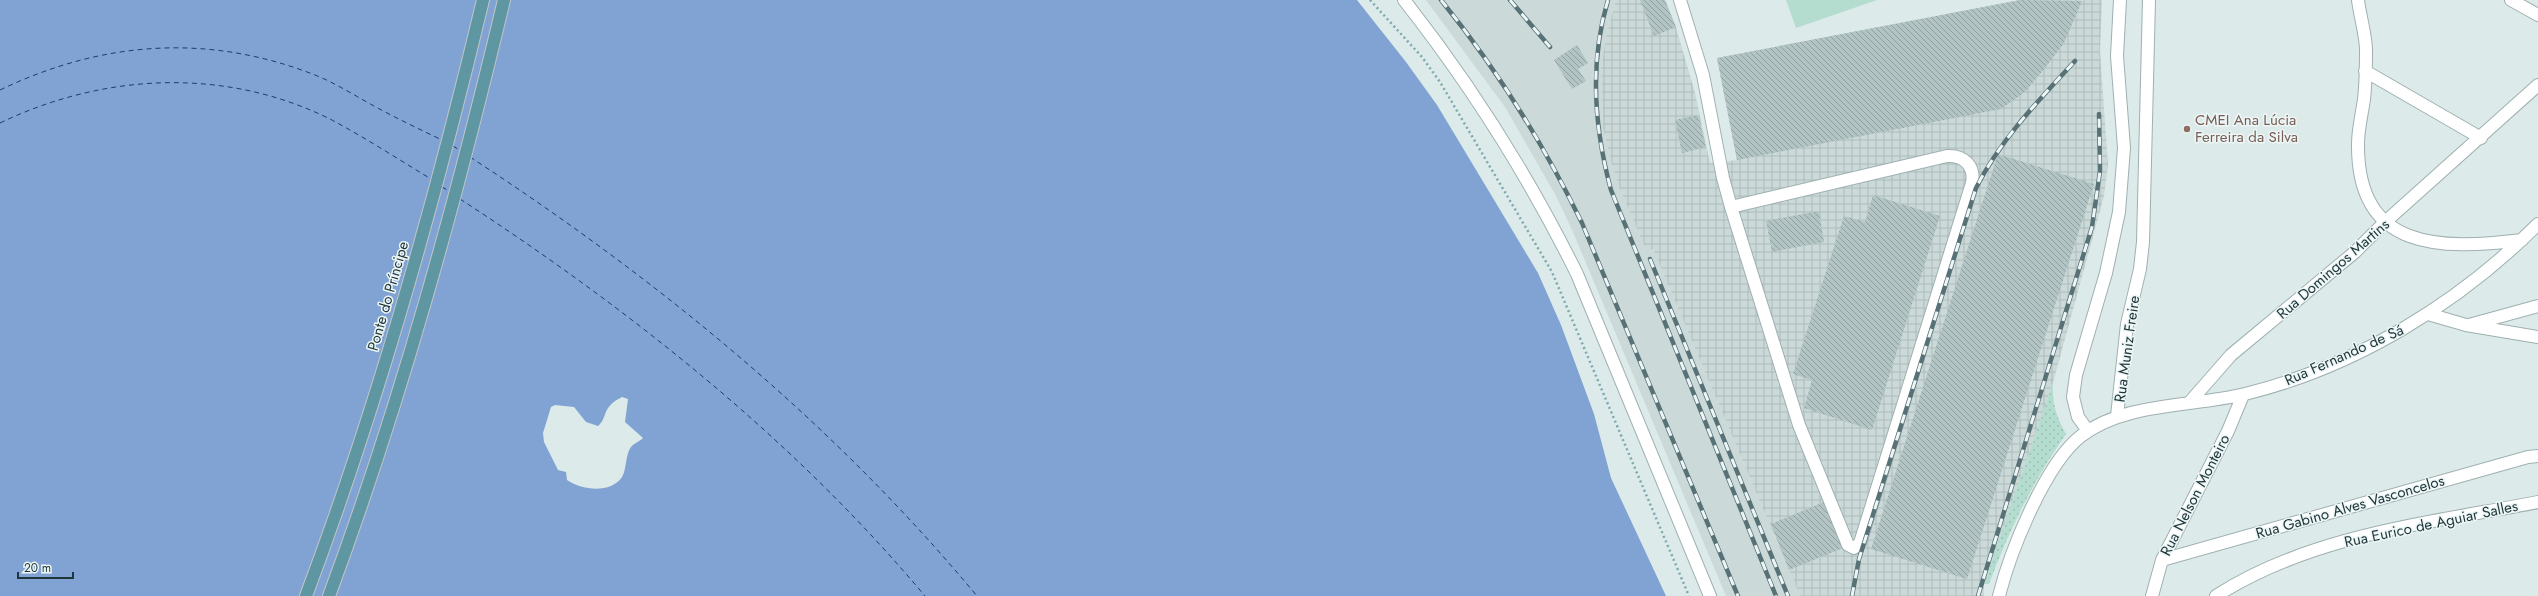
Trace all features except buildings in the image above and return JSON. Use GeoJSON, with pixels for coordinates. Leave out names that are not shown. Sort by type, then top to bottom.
{"type":"FeatureCollection","features":[{"type":"Feature","properties":{"kind":"main road","name":"Ponte do Príncipe"},"geometry":{"type":"LineString","coordinates":[[306,596],[340,502],[390,345],[428,211],[483,0]]}},
{"type":"Feature","properties":{"kind":"main road"},"geometry":{"type":"LineString","coordinates":[[328,596],[362,501],[410,351],[443,237],[504,0]]}},
{"type":"Feature","properties":{"kind":"street"},"geometry":{"type":"LineString","coordinates":[[1404,0],[1433,36],[1497,130],[1555,228],[1577,274],[1710,596]]}},
{"type":"Feature","properties":{"kind":"street"},"geometry":{"type":"LineString","coordinates":[[1680,0],[1703,75],[1723,178],[1731,207],[1799,425],[1848,545],[1854,548],[1860,543],[1972,183],[1972,171],[1970,165],[1960,157],[1947,156],[1731,207]]}},
{"type":"Feature","properties":{"kind":"street"},"geometry":{"type":"LineString","coordinates":[[2088,431],[2078,416],[2073,397],[2076,375],[2114,242],[2120,206],[2124,148],[2118,56],[2120,0]]}},
{"type":"Feature","properties":{"kind":"street","name":"Rua Muniz Freire"},"geometry":{"type":"LineString","coordinates":[[1999,596],[2019,538],[2045,482],[2072,445],[2088,431],[2117,416],[2127,324],[2143,242],[2149,0]]}},
{"type":"Feature","properties":{"kind":"street"},"geometry":{"type":"LineString","coordinates":[[2358,0],[2366,46],[2366,71],[2358,158],[2370,204],[2384,223],[2409,236],[2441,244],[2481,244],[2522,240],[2538,234]]}},
{"type":"Feature","properties":{"kind":"street"},"geometry":{"type":"LineString","coordinates":[[2511,0],[2538,15]]}},
{"type":"Feature","properties":{"kind":"street"},"geometry":{"type":"LineString","coordinates":[[2366,71],[2481,138]]}},
{"type":"Feature","properties":{"kind":"street","name":"Rua Domingos Martins"},"geometry":{"type":"LineString","coordinates":[[2189,403],[2231,355],[2329,275],[2384,223],[2481,138],[2538,85]]}},
{"type":"Feature","properties":{"kind":"street","name":"Rua Fernando de Sá"},"geometry":{"type":"LineString","coordinates":[[2117,416],[2243,394],[2274,386],[2323,368],[2394,334],[2428,314],[2522,240],[2538,224]]}},
{"type":"Feature","properties":{"kind":"street"},"geometry":{"type":"LineString","coordinates":[[2466,325],[2538,306]]}},
{"type":"Feature","properties":{"kind":"street"},"geometry":{"type":"LineString","coordinates":[[2428,314],[2466,325],[2538,337]]}},
{"type":"Feature","properties":{"kind":"street","name":"Rua Nelson Monteiro"},"geometry":{"type":"LineString","coordinates":[[2152,596],[2162,560],[2228,431],[2243,394]]}},
{"type":"Feature","properties":{"kind":"street","name":"Rua Gabino Alves Vasconcelos"},"geometry":{"type":"LineString","coordinates":[[2162,560],[2528,457],[2538,456]]}},
{"type":"Feature","properties":{"kind":"street","name":"Rua Eurico de Aguiar Salles"},"geometry":{"type":"LineString","coordinates":[[2216,596],[2240,581],[2299,555],[2379,532],[2538,502]]}},
{"type":"Feature","properties":{"kind":"path"},"geometry":{"type":"LineString","coordinates":[[1370,0],[1422,58],[1440,82],[1548,266],[1689,596]]}},
{"type":"Feature","properties":{"kind":"shaded area"},"geometry":{"type":"Polygon","coordinates":[[[1426,0],[1616,0],[1606,37],[1601,68],[1603,128],[1610,158],[1619,187],[1647,252],[1653,249],[1800,596],[1726,596],[1573,232],[1556,196],[1505,107],[1426,0]]]}},
{"type":"Feature","properties":{"kind":"shaded area"},"geometry":{"type":"Polygon","coordinates":[[[1616,0],[1665,0],[1676,27],[1695,93],[1710,163],[1737,160],[1717,58],[2020,0],[2102,0],[2100,51],[2108,165],[2104,196],[2053,383],[1984,584],[1984,596],[1800,596],[1653,249],[1647,252],[1619,187],[1610,158],[1603,128],[1601,68],[1606,37],[1616,0]]]}},
{"type":"Feature","properties":{"kind":"green space"},"geometry":{"type":"Polygon","coordinates":[[[1786,0],[1877,0],[1796,28],[1786,0]]]}},
{"type":"Feature","properties":{"kind":"green space"},"geometry":{"type":"Polygon","coordinates":[[[2053,383],[2055,409],[2066,434],[2032,488],[2013,525],[1989,584],[1984,584],[2053,383]]]}},
{"type":"Feature","properties":{"kind":"water"},"geometry":{"type":"Polygon","coordinates":[[[0,0],[1357,0],[1406,62],[1437,105],[1538,273],[1561,325],[1594,414],[1611,478],[1666,596],[0,596],[0,0]],[[622,397],[615,401],[608,408],[603,420],[598,426],[586,422],[574,407],[555,405],[551,407],[543,433],[544,442],[558,470],[566,472],[567,480],[580,486],[596,489],[611,486],[622,477],[629,450],[643,438],[625,422],[628,399],[622,397]]]}},
{"type":"Feature","properties":{"kind":"ferry route"},"geometry":{"type":"LineString","coordinates":[[0,90],[38,74],[77,61],[116,53],[156,48],[195,48],[235,53],[275,62],[315,75],[442,140]]}},
{"type":"Feature","properties":{"kind":"ferry route"},"geometry":{"type":"LineString","coordinates":[[0,123],[40,106],[81,94],[122,86],[165,83],[207,84],[249,91],[290,102],[330,119],[431,179]]}},
{"type":"Feature","properties":{"kind":"ferry route"},"geometry":{"type":"LineString","coordinates":[[453,146],[461,151]]}},
{"type":"Feature","properties":{"kind":"ferry route"},"geometry":{"type":"LineString","coordinates":[[470,157],[609,253],[676,304],[740,358],[803,414],[864,472],[922,533],[977,596]]}},
{"type":"Feature","properties":{"kind":"ferry route"},"geometry":{"type":"LineString","coordinates":[[442,187],[449,191]]}},
{"type":"Feature","properties":{"kind":"ferry route"},"geometry":{"type":"LineString","coordinates":[[460,199],[586,286],[648,332],[708,381],[765,431],[821,484],[874,539],[925,596]]}},
{"type":"Feature","properties":{"kind":"railway"},"geometry":{"type":"LineString","coordinates":[[1441,0],[1462,26],[1518,107],[1535,135],[1582,223],[1738,596]]}},
{"type":"Feature","properties":{"kind":"railway"},"geometry":{"type":"LineString","coordinates":[[1510,0],[1550,47]]}},
{"type":"Feature","properties":{"kind":"railway"},"geometry":{"type":"LineString","coordinates":[[1608,0],[1598,47],[1596,95],[1601,143],[1611,190],[1776,596]]}},
{"type":"Feature","properties":{"kind":"railway"},"geometry":{"type":"LineString","coordinates":[[1852,596],[1859,559],[1976,188],[1997,153],[2021,121],[2075,61]]}},
{"type":"Feature","properties":{"kind":"railway"},"geometry":{"type":"LineString","coordinates":[[1978,596],[2092,227],[2100,171],[2099,114]]}},
{"type":"Feature","properties":{"kind":"railway"},"geometry":{"type":"LineString","coordinates":[[1650,259],[1788,596]]}},
{"type":"Feature","properties":{"kind":"place","name":"CMEI Ana Lúcia Ferreira da Silva"},"geometry":{"type":"Point","coordinates":[2187,129]}}]}
